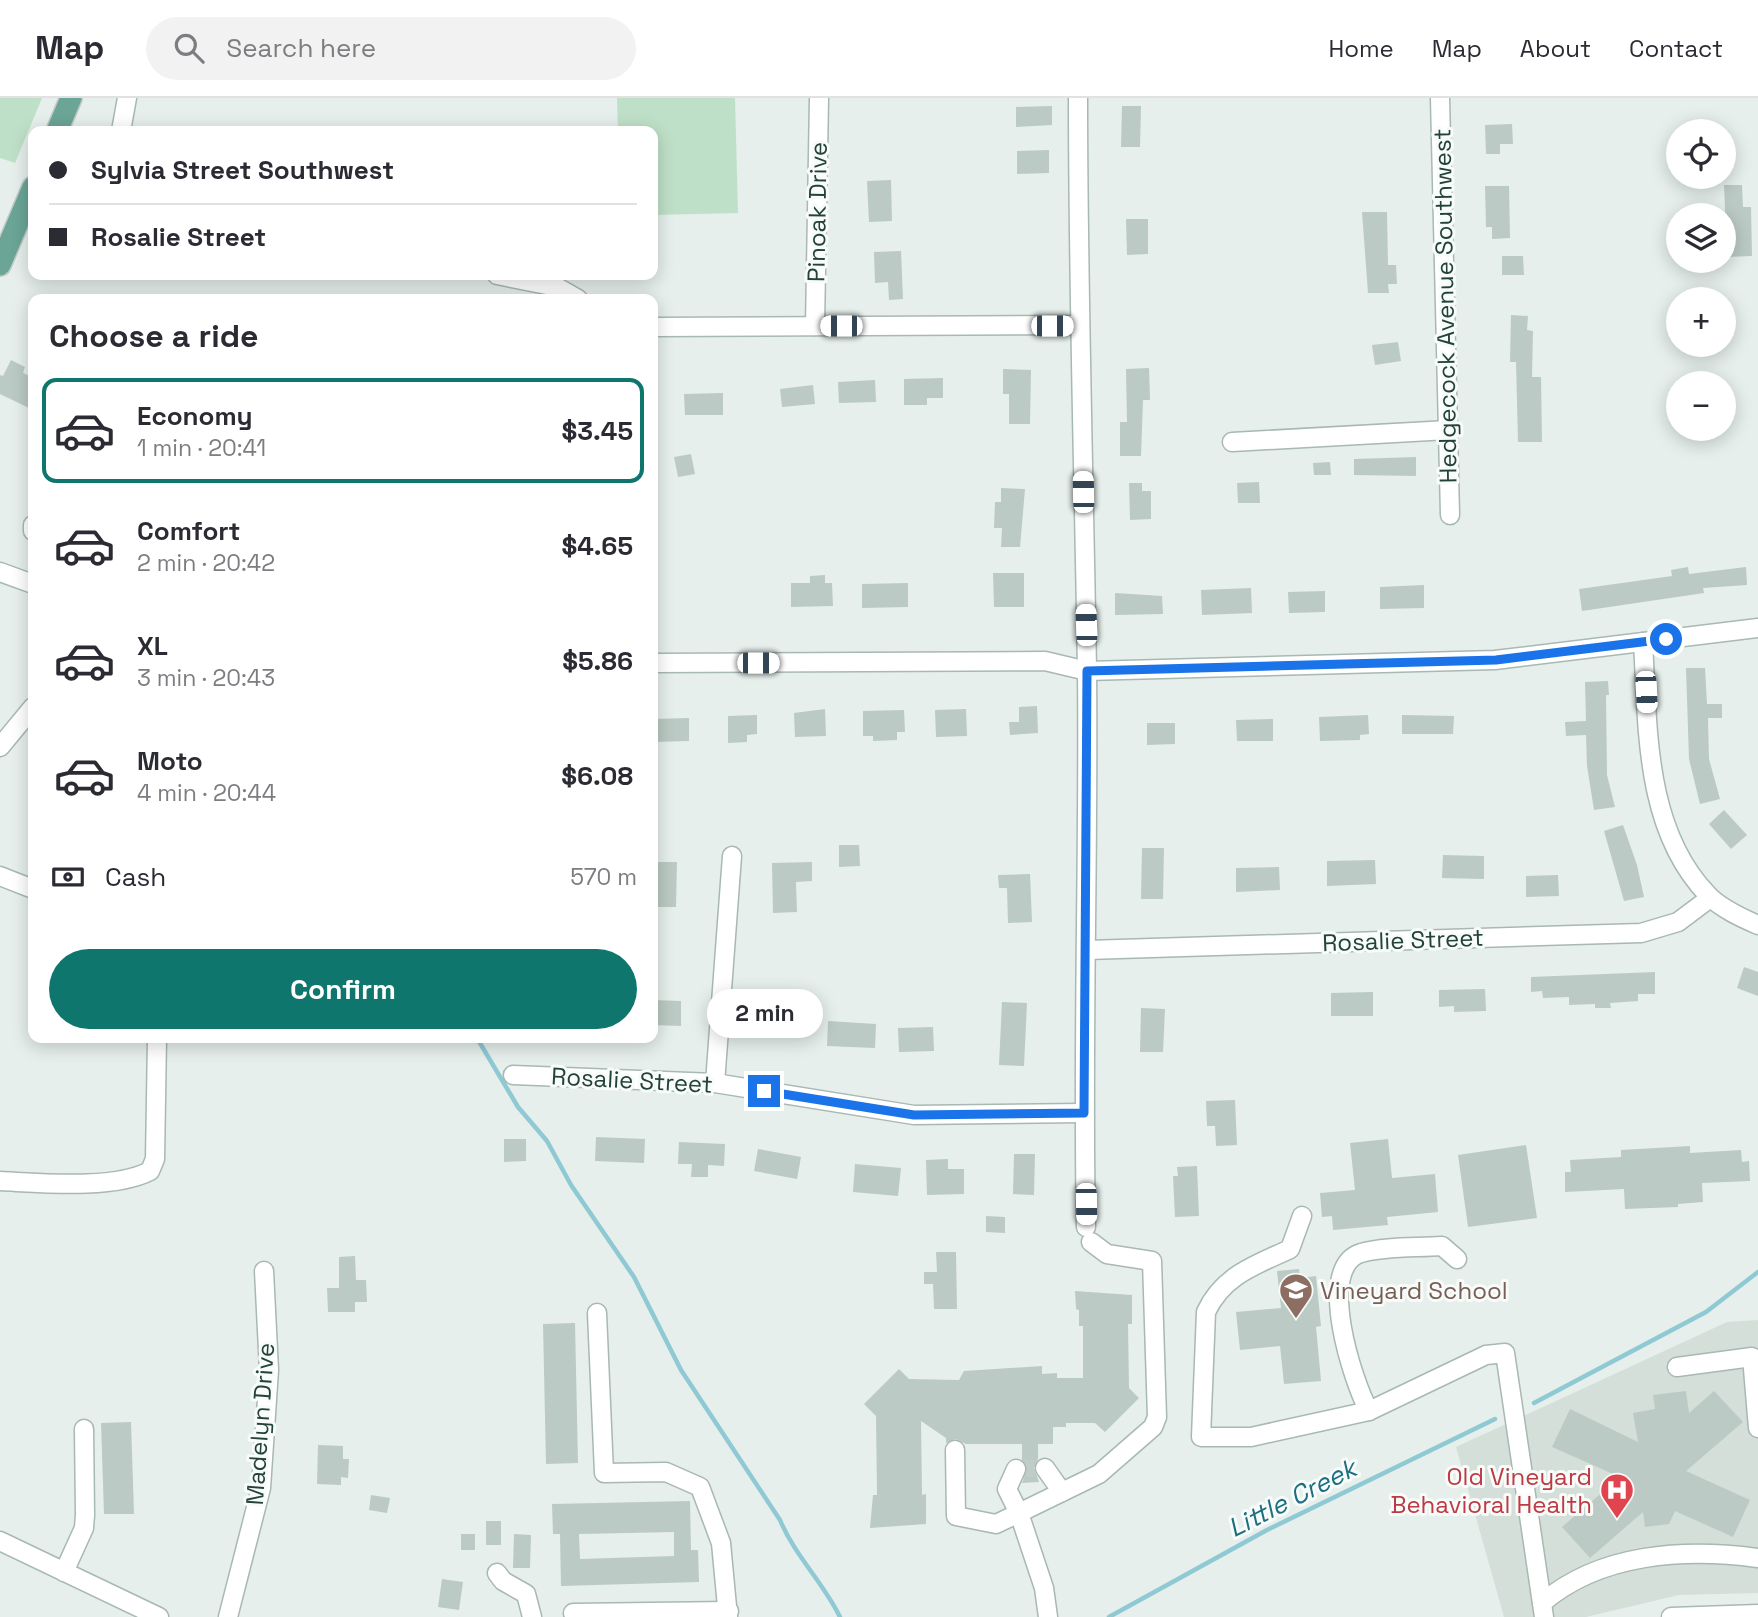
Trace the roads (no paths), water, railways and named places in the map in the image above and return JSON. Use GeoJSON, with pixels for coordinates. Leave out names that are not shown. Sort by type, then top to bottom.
{"type":"FeatureCollection","features":[{"type":"Feature","properties":{"kind":"main road"},"geometry":{"type":"LineString","coordinates":[[59,126],[71,98]]}},
{"type":"Feature","properties":{"kind":"main road"},"geometry":{"type":"LineString","coordinates":[[0,265],[28,201]]}},
{"type":"Feature","properties":{"kind":"street"},"geometry":{"type":"LineString","coordinates":[[122,126],[127,98]]}},
{"type":"Feature","properties":{"kind":"street","name":"Pinoak Drive"},"geometry":{"type":"LineString","coordinates":[[815,326],[819,98]]}},
{"type":"Feature","properties":{"kind":"street"},"geometry":{"type":"LineString","coordinates":[[955,1450],[956,1516],[996,1524],[1099,1474],[1153,1427],[1157,1417],[1152,1261],[1107,1254],[1088,1234],[1084,1113],[1087,671],[1079,326],[1078,98]]}},
{"type":"Feature","properties":{"kind":"street","name":"Hedgecock Avenue Southwest"},"geometry":{"type":"LineString","coordinates":[[1440,98],[1450,514]]}},
{"type":"Feature","properties":{"kind":"street"},"geometry":{"type":"LineString","coordinates":[[522,280],[557,287],[570,294]]}},
{"type":"Feature","properties":{"kind":"street"},"geometry":{"type":"LineString","coordinates":[[658,327],[1079,326]]}},
{"type":"Feature","properties":{"kind":"street"},"geometry":{"type":"LineString","coordinates":[[1231,442],[1448,430]]}},
{"type":"Feature","properties":{"kind":"street"},"geometry":{"type":"LineString","coordinates":[[0,572],[28,582]]}},
{"type":"Feature","properties":{"kind":"street"},"geometry":{"type":"LineString","coordinates":[[658,663],[1045,661],[1087,671],[1496,660],[1758,628]]}},
{"type":"Feature","properties":{"kind":"street"},"geometry":{"type":"LineString","coordinates":[[1643,642],[1648,742],[1660,809],[1672,841],[1692,877],[1710,898],[1758,925]]}},
{"type":"Feature","properties":{"kind":"street"},"geometry":{"type":"LineString","coordinates":[[0,747],[28,713]]}},
{"type":"Feature","properties":{"kind":"street"},"geometry":{"type":"LineString","coordinates":[[715,1083],[732,856]]}},
{"type":"Feature","properties":{"kind":"street"},"geometry":{"type":"LineString","coordinates":[[0,876],[28,887]]}},
{"type":"Feature","properties":{"kind":"street","name":"Rosalie Street"},"geometry":{"type":"LineString","coordinates":[[1087,950],[1641,933],[1678,922],[1710,898]]}},
{"type":"Feature","properties":{"kind":"street"},"geometry":{"type":"LineString","coordinates":[[0,1181],[87,1182],[134,1177],[150,1171],[155,1159],[157,1043]]}},
{"type":"Feature","properties":{"kind":"street","name":"Rosalie Street"},"geometry":{"type":"LineString","coordinates":[[513,1075],[715,1083],[914,1115],[1084,1113]]}},
{"type":"Feature","properties":{"kind":"street"},"geometry":{"type":"LineString","coordinates":[[1302,1216],[1290,1249],[1234,1274],[1209,1304],[1206,1312],[1201,1437],[1251,1437],[1370,1411],[1486,1354],[1505,1353],[1543,1610]]}},
{"type":"Feature","properties":{"kind":"street"},"geometry":{"type":"LineString","coordinates":[[1370,1411],[1347,1359],[1338,1280],[1346,1263],[1360,1254],[1442,1246],[1457,1259]]}},
{"type":"Feature","properties":{"kind":"street","name":"Madelyn Drive"},"geometry":{"type":"LineString","coordinates":[[228,1617],[261,1488],[269,1370],[264,1271]]}},
{"type":"Feature","properties":{"kind":"street"},"geometry":{"type":"LineString","coordinates":[[573,1613],[729,1614],[721,1543],[700,1487],[666,1472],[604,1473],[597,1313]]}},
{"type":"Feature","properties":{"kind":"street"},"geometry":{"type":"LineString","coordinates":[[1677,1367],[1752,1357],[1758,1427]]}},
{"type":"Feature","properties":{"kind":"street"},"geometry":{"type":"LineString","coordinates":[[64,1572],[83,1528],[85,1515],[84,1429]]}},
{"type":"Feature","properties":{"kind":"street"},"geometry":{"type":"LineString","coordinates":[[1045,1468],[1062,1492]]}},
{"type":"Feature","properties":{"kind":"street"},"geometry":{"type":"LineString","coordinates":[[1016,1469],[1007,1489],[1019,1513],[1044,1588],[1048,1612]]}},
{"type":"Feature","properties":{"kind":"street"},"geometry":{"type":"LineString","coordinates":[[0,1541],[159,1617]]}},
{"type":"Feature","properties":{"kind":"street"},"geometry":{"type":"LineString","coordinates":[[1543,1610],[1559,1588],[1601,1570],[1658,1554],[1719,1553],[1758,1558]]}},
{"type":"Feature","properties":{"kind":"street"},"geometry":{"type":"LineString","coordinates":[[497,1573],[503,1581],[526,1594],[532,1617]]}},
{"type":"Feature","properties":{"kind":"street"},"geometry":{"type":"LineString","coordinates":[[1671,1617],[1758,1614]]}},
{"type":"Feature","properties":{"kind":"waterway"},"geometry":{"type":"LineString","coordinates":[[480,1043],[518,1107],[547,1141],[571,1185],[634,1277],[681,1370],[840,1617]]}},
{"type":"Feature","properties":{"kind":"waterway","name":"Little Creek"},"geometry":{"type":"LineString","coordinates":[[1534,1403],[1706,1312],[1758,1272]]}},
{"type":"Feature","properties":{"kind":"waterway","name":"Little Creek"},"geometry":{"type":"LineString","coordinates":[[1109,1617],[1267,1530],[1495,1419]]}},
{"type":"Feature","properties":{"kind":"tunnel"},"geometry":{"type":"LineString","coordinates":[[1016,1469],[1045,1468]]}},
{"type":"Feature","properties":{"kind":"place","name":"Vineyard School"},"geometry":{"type":"Point","coordinates":[1296,1320]}},
{"type":"Feature","properties":{"kind":"place","name":"Old Vineyard Behavioral Health"},"geometry":{"type":"Point","coordinates":[1617,1520]}}]}
